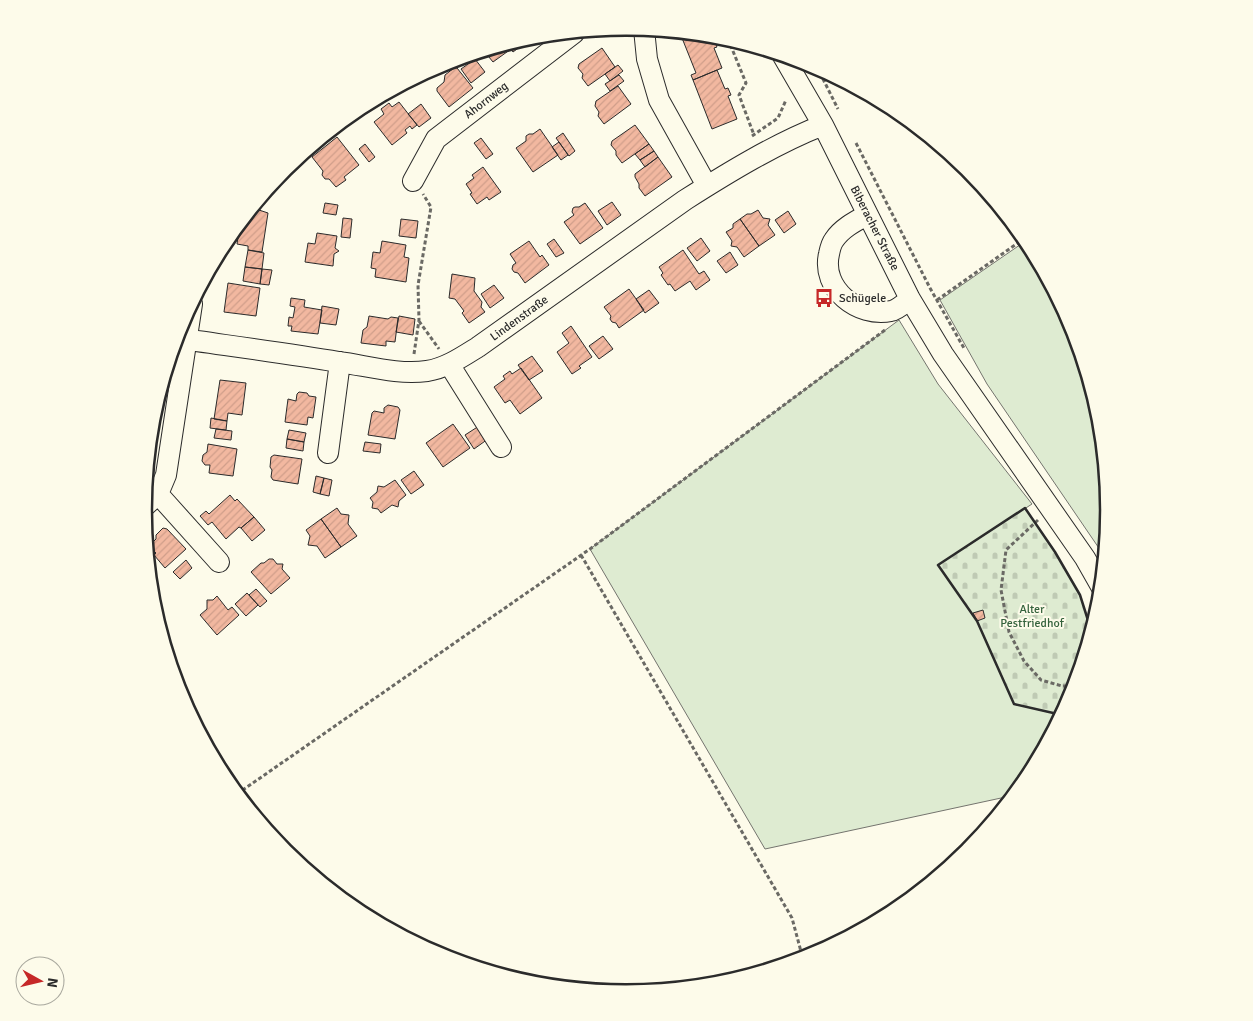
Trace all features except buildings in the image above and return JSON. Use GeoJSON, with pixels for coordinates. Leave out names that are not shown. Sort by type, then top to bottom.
{"type":"FeatureCollection","features":[{"type":"Feature","properties":{"kind":"street"},"geometry":{"type":"LineString","coordinates":[[645,37],[647,60],[659,100],[707,186]]}},
{"type":"Feature","properties":{"kind":"street","name":"Ahornweg"},"geometry":{"type":"LineString","coordinates":[[413,181],[436,139],[565,40]]}},
{"type":"Feature","properties":{"kind":"street","name":"Biberacher Straße"},"geometry":{"type":"LineString","coordinates":[[788,64],[824,126],[910,299],[943,354],[1085,558],[1096,578]]}},
{"type":"Feature","properties":{"kind":"street","name":"Lindenstraße"},"geometry":{"type":"LineString","coordinates":[[184,339],[392,371],[411,372],[439,368],[478,347],[707,186],[778,145],[824,126]]}},
{"type":"Feature","properties":{"kind":"street"},"geometry":{"type":"LineString","coordinates":[[867,214],[850,224],[834,240],[827,261],[828,273],[833,285],[850,304],[861,309],[892,311],[910,299]]}},
{"type":"Feature","properties":{"kind":"street"},"geometry":{"type":"LineString","coordinates":[[152,498],[166,475],[180,351]]}},
{"type":"Feature","properties":{"kind":"street"},"geometry":{"type":"LineString","coordinates":[[328,453],[340,362]]}},
{"type":"Feature","properties":{"kind":"street"},"geometry":{"type":"LineString","coordinates":[[449,364],[501,447]]}},
{"type":"Feature","properties":{"kind":"street"},"geometry":{"type":"LineString","coordinates":[[152,501],[219,562]]}},
{"type":"Feature","properties":{"kind":"path"},"geometry":{"type":"LineString","coordinates":[[732,48],[746,83],[739,95],[754,134]]}},
{"type":"Feature","properties":{"kind":"path"},"geometry":{"type":"LineString","coordinates":[[746,140],[778,118],[789,95]]}},
{"type":"Feature","properties":{"kind":"path"},"geometry":{"type":"LineString","coordinates":[[411,372],[419,320],[418,285],[431,207],[413,181]]}},
{"type":"Feature","properties":{"kind":"path"},"geometry":{"type":"LineString","coordinates":[[881,192],[937,300],[966,351]]}},
{"type":"Feature","properties":{"kind":"path"},"geometry":{"type":"LineString","coordinates":[[937,300],[1018,242]]}},
{"type":"Feature","properties":{"kind":"path"},"geometry":{"type":"LineString","coordinates":[[419,320],[449,364]]}},
{"type":"Feature","properties":{"kind":"path"},"geometry":{"type":"LineString","coordinates":[[243,790],[581,555],[856,352]]}},
{"type":"Feature","properties":{"kind":"path"},"geometry":{"type":"LineString","coordinates":[[1042,516],[1006,550],[1001,590],[1009,632],[1024,661],[1040,680],[1067,686]]}},
{"type":"Feature","properties":{"kind":"path"},"geometry":{"type":"LineString","coordinates":[[581,555],[792,918],[801,952]]}},
{"type":"Feature","properties":{"kind":"green space"},"geometry":{"type":"Polygon","coordinates":[[[1020,245],[1021,247],[1037,273],[1065,329],[1085,388],[1092,418],[1100,479],[1099,549],[987,384],[940,300],[1020,245]]]}},
{"type":"Feature","properties":{"kind":"green space"},"geometry":{"type":"Polygon","coordinates":[[[899,320],[938,384],[1032,504],[938,565],[977,621],[1014,704],[1055,713],[1037,748],[1004,797],[765,849],[590,549],[899,320]]]}},
{"type":"Feature","properties":{"kind":"green space","name":"Alter Pestfriedhof"},"geometry":{"type":"Polygon","coordinates":[[[1025,508],[1055,552],[1080,595],[1088,620],[1076,663],[1055,713],[1014,704],[977,621],[938,565],[1025,508]]]}},
{"type":"Feature","properties":{"kind":"wall"},"geometry":{"type":"LineString","coordinates":[[1055,713],[1014,704],[977,621],[938,565],[1025,508],[1055,552],[1080,595],[1088,620]]}},
{"type":"Feature","properties":{"kind":"place","name":"Schügele"},"geometry":{"type":"Point","coordinates":[824,298]}}]}
